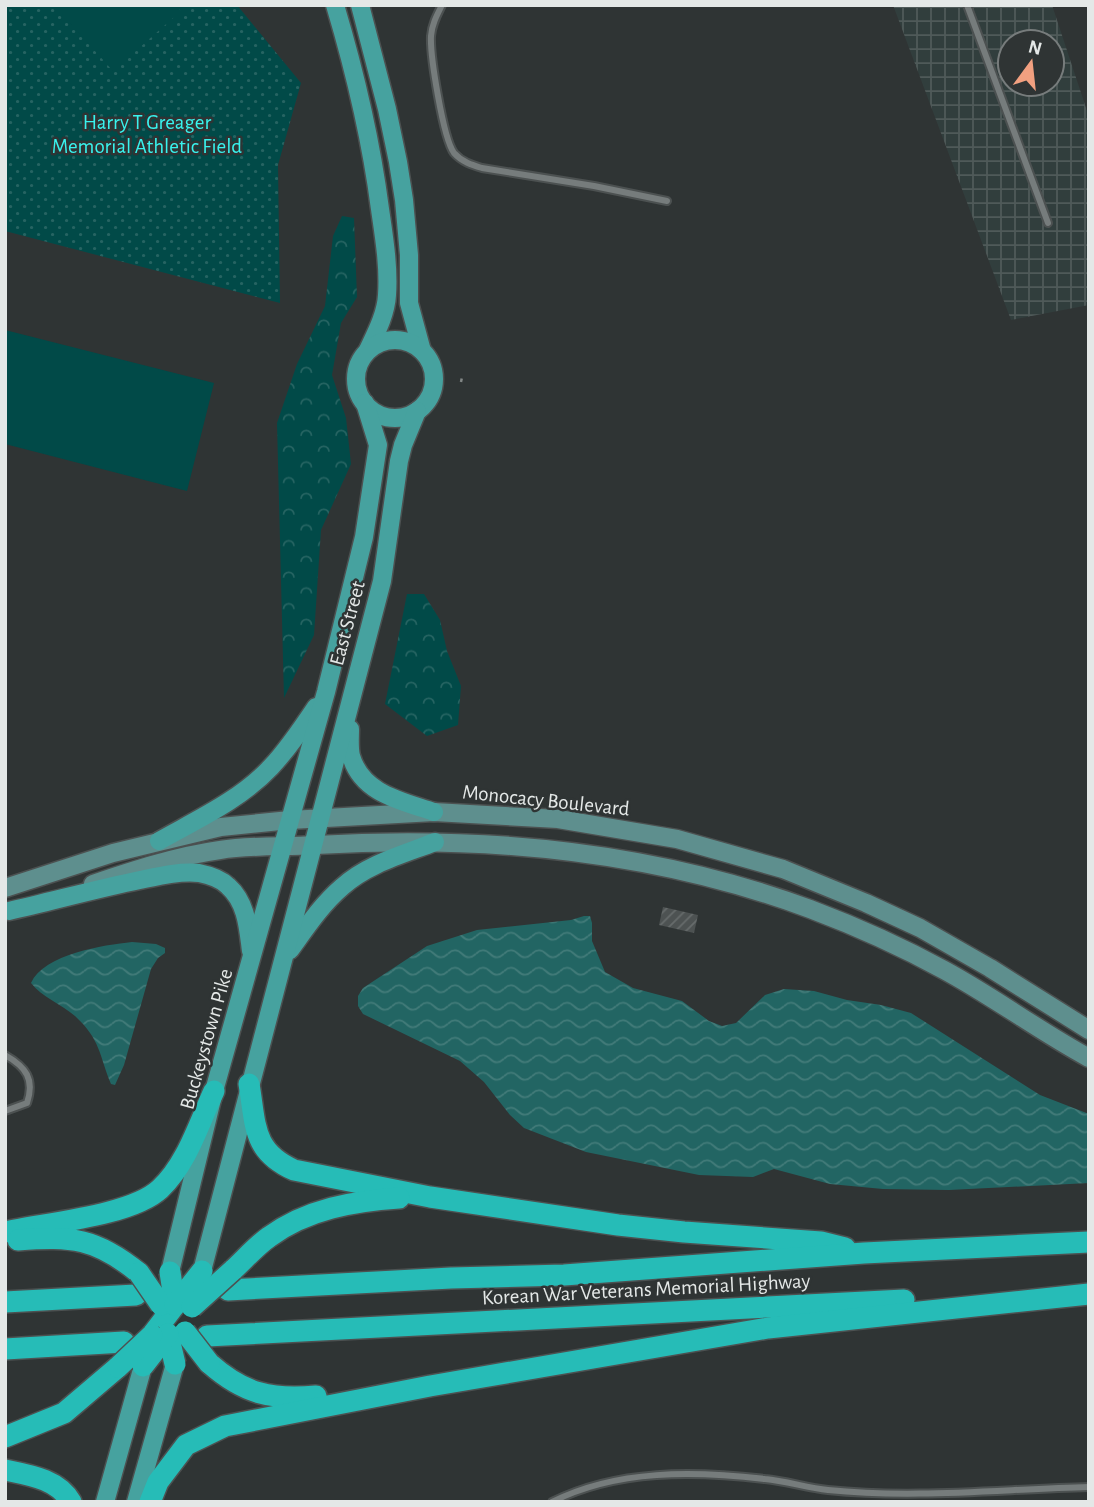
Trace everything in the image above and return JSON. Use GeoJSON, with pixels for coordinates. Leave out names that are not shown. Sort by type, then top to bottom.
{"type":"FeatureCollection","features":[{"type":"Feature","properties":{"kind":"highway"},"geometry":{"type":"LineString","coordinates":[[249,1084],[256,1129],[264,1149],[276,1162],[294,1170],[429,1196],[618,1225],[821,1242],[864,1253]]}},
{"type":"Feature","properties":{"kind":"highway"},"geometry":{"type":"LineString","coordinates":[[5,1232],[110,1212],[137,1203],[159,1191],[186,1152],[214,1091]]}},
{"type":"Feature","properties":{"kind":"highway"},"geometry":{"type":"LineString","coordinates":[[5,1437],[64,1413],[172,1320],[230,1280],[269,1237],[300,1217],[340,1205],[429,1196]]}},
{"type":"Feature","properties":{"kind":"highway"},"geometry":{"type":"LineString","coordinates":[[5,1242],[62,1238],[103,1247],[139,1273],[172,1320],[209,1363],[237,1385],[271,1397],[290,1398],[430,1386]]}},
{"type":"Feature","properties":{"kind":"highway","name":"Korean War Veterans Memorial Highway"},"geometry":{"type":"LineString","coordinates":[[230,1280],[564,1275],[864,1253],[1089,1242]]}},
{"type":"Feature","properties":{"kind":"highway"},"geometry":{"type":"LineString","coordinates":[[143,1366],[202,1271]]}},
{"type":"Feature","properties":{"kind":"highway"},"geometry":{"type":"LineString","coordinates":[[170,1272],[175,1364]]}},
{"type":"Feature","properties":{"kind":"highway"},"geometry":{"type":"LineString","coordinates":[[150,1502],[158,1482],[186,1445],[207,1433],[234,1424],[430,1386],[803,1323],[1089,1292]]}},
{"type":"Feature","properties":{"kind":"highway","name":"Korean War Veterans Memorial Highway"},"geometry":{"type":"LineString","coordinates":[[207,1336],[1089,1292]]}},
{"type":"Feature","properties":{"kind":"highway"},"geometry":{"type":"LineString","coordinates":[[5,1302],[136,1295]]}},
{"type":"Feature","properties":{"kind":"highway"},"geometry":{"type":"LineString","coordinates":[[5,1349],[124,1342]]}},
{"type":"Feature","properties":{"kind":"highway"},"geometry":{"type":"LineString","coordinates":[[5,1470],[52,1483],[64,1491],[71,1502]]}},
{"type":"Feature","properties":{"kind":"main road"},"geometry":{"type":"LineString","coordinates":[[335,5],[367,126],[386,253],[387,297],[380,324],[357,368],[358,391],[365,403],[377,413],[394,418],[417,411],[427,401],[433,386],[433,371],[429,359],[407,342],[380,342],[368,350]]}},
{"type":"Feature","properties":{"kind":"main road"},"geometry":{"type":"LineString","coordinates":[[360,5],[398,162],[409,255],[410,303],[422,351]]}},
{"type":"Feature","properties":{"kind":"main road","name":"East Street"},"geometry":{"type":"LineString","coordinates":[[290,820],[365,537],[378,445],[365,403]]}},
{"type":"Feature","properties":{"kind":"main road","name":"East Street"},"geometry":{"type":"LineString","coordinates":[[313,845],[382,581],[403,445],[417,411]]}},
{"type":"Feature","properties":{"kind":"main road"},"geometry":{"type":"LineString","coordinates":[[159,841],[219,808],[270,768],[294,740],[326,692]]}},
{"type":"Feature","properties":{"kind":"main road"},"geometry":{"type":"LineString","coordinates":[[351,701],[350,755],[365,781],[381,794],[434,812]]}},
{"type":"Feature","properties":{"kind":"main road","name":"Monocacy Boulevard"},"geometry":{"type":"LineString","coordinates":[[5,888],[113,853],[221,827],[290,820],[434,812],[558,820],[677,839],[783,869],[866,903],[930,934],[1089,1030]]}},
{"type":"Feature","properties":{"kind":"main road","name":"Buckeystown Pike"},"geometry":{"type":"LineString","coordinates":[[170,1272],[214,1091],[290,820]]}},
{"type":"Feature","properties":{"kind":"main road"},"geometry":{"type":"LineString","coordinates":[[282,962],[315,915],[343,885],[373,867],[435,842]]}},
{"type":"Feature","properties":{"kind":"main road"},"geometry":{"type":"LineString","coordinates":[[7,912],[169,860],[221,849],[435,842],[550,848],[667,867],[810,909],[943,969],[1089,1058]]}},
{"type":"Feature","properties":{"kind":"main road"},"geometry":{"type":"LineString","coordinates":[[202,1271],[313,845]]}},
{"type":"Feature","properties":{"kind":"main road"},"geometry":{"type":"LineString","coordinates":[[7,912],[172,873],[198,873],[212,876],[236,894],[247,922],[252,961]]}},
{"type":"Feature","properties":{"kind":"main road"},"geometry":{"type":"LineString","coordinates":[[136,1502],[175,1364]]}},
{"type":"Feature","properties":{"kind":"main road"},"geometry":{"type":"LineString","coordinates":[[105,1502],[143,1366]]}},
{"type":"Feature","properties":{"kind":"lane"},"geometry":{"type":"LineString","coordinates":[[443,5],[434,19],[431,35],[433,63],[444,130],[454,153],[466,163],[482,168],[667,201]]}},
{"type":"Feature","properties":{"kind":"lane"},"geometry":{"type":"LineString","coordinates":[[967,5],[1048,223]]}},
{"type":"Feature","properties":{"kind":"lane"},"geometry":{"type":"LineString","coordinates":[[5,1055],[16,1061],[27,1073],[31,1091],[27,1103],[5,1111]]}},
{"type":"Feature","properties":{"kind":"lane"},"geometry":{"type":"LineString","coordinates":[[552,1502],[570,1493],[613,1482],[677,1473],[767,1479],[828,1490],[934,1493],[1089,1487]]}},
{"type":"Feature","properties":{"kind":"shaded area"},"geometry":{"type":"Polygon","coordinates":[[[893,5],[1052,5],[1060,28],[996,28],[996,98],[1066,98],[1066,47],[1089,117],[1089,305],[1011,320],[893,5]]]}},
{"type":"Feature","properties":{"kind":"green space","name":"Harry T Greager Memorial Athletic Field"},"geometry":{"type":"Polygon","coordinates":[[[5,5],[237,5],[301,83],[278,165],[280,303],[5,231],[5,5]]]}},
{"type":"Feature","properties":{"kind":"green space"},"geometry":{"type":"Polygon","coordinates":[[[54,5],[176,5],[181,11],[113,71],[54,5]]]}},
{"type":"Feature","properties":{"kind":"green space"},"geometry":{"type":"Polygon","coordinates":[[[342,216],[354,218],[357,297],[341,323],[332,375],[346,418],[351,464],[321,530],[314,635],[284,698],[277,423],[297,364],[325,306],[333,236],[342,216]]]}},
{"type":"Feature","properties":{"kind":"green space"},"geometry":{"type":"Polygon","coordinates":[[[5,330],[214,383],[187,491],[5,444],[5,330]]]}},
{"type":"Feature","properties":{"kind":"green space"},"geometry":{"type":"Polygon","coordinates":[[[407,594],[424,594],[440,620],[447,651],[461,686],[458,725],[427,736],[385,704],[407,594]]]}},
{"type":"Feature","properties":{"kind":"water"},"geometry":{"type":"Polygon","coordinates":[[[590,916],[592,941],[605,972],[633,988],[682,1001],[709,1021],[722,1026],[736,1023],[765,995],[784,989],[814,991],[911,1013],[1040,1095],[1089,1114],[1089,1183],[949,1190],[883,1189],[830,1184],[774,1169],[753,1177],[699,1175],[586,1152],[524,1128],[484,1082],[460,1061],[363,1014],[358,1006],[358,996],[363,988],[427,946],[477,930],[571,920],[590,916]]]}},
{"type":"Feature","properties":{"kind":"water"},"geometry":{"type":"Polygon","coordinates":[[[132,942],[156,944],[165,948],[165,953],[151,969],[124,1065],[115,1085],[111,1084],[98,1048],[84,1025],[31,983],[38,973],[61,958],[91,949],[132,942]]]}},
{"type":"Feature","properties":{"kind":"building"},"geometry":{"type":"Polygon","coordinates":[[[663,907],[698,915],[694,933],[659,925],[663,907]]]}}]}
